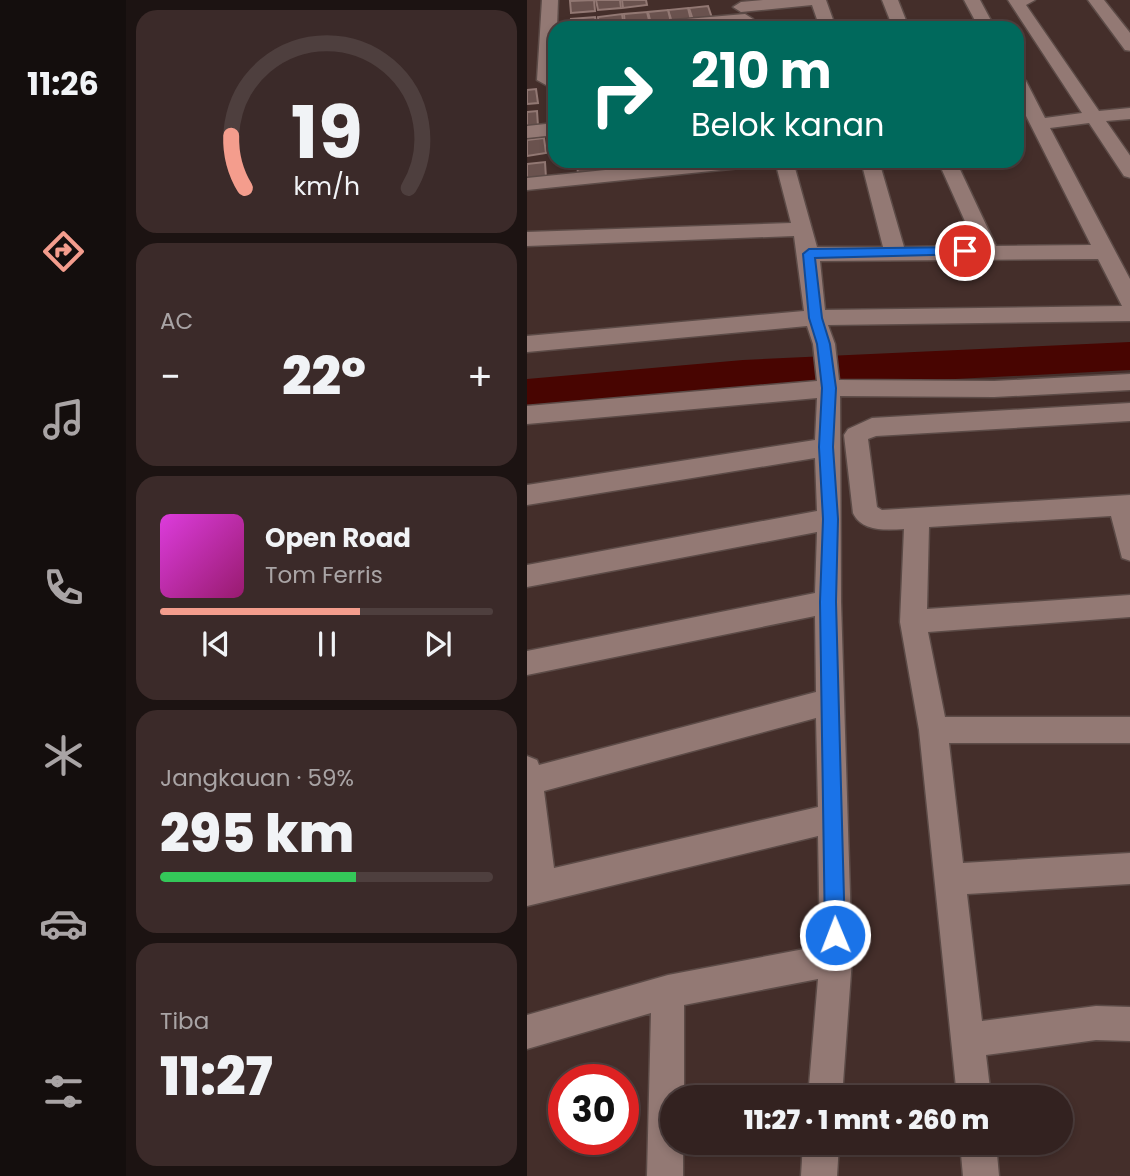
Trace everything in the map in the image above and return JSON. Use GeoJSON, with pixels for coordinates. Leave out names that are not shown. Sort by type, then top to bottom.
{"type":"FeatureCollection","features":[{"type":"Feature","properties":{"kind":"street"},"geometry":{"type":"LineString","coordinates":[[550,0],[552,21]]}},
{"type":"Feature","properties":{"kind":"street"},"geometry":{"type":"LineString","coordinates":[[688,21],[817,0],[825,21]]}},
{"type":"Feature","properties":{"kind":"street"},"geometry":{"type":"LineString","coordinates":[[890,0],[898,21]]}},
{"type":"Feature","properties":{"kind":"street"},"geometry":{"type":"LineString","coordinates":[[972,0],[983,21]]}},
{"type":"Feature","properties":{"kind":"street"},"geometry":{"type":"LineString","coordinates":[[1027,0],[1015,1],[1130,172]]}},
{"type":"Feature","properties":{"kind":"street"},"geometry":{"type":"LineString","coordinates":[[1096,0],[1127,37]]}},
{"type":"Feature","properties":{"kind":"street"},"geometry":{"type":"LineString","coordinates":[[527,38],[548,36]]}},
{"type":"Feature","properties":{"kind":"street"},"geometry":{"type":"LineString","coordinates":[[527,82],[548,80]]}},
{"type":"Feature","properties":{"kind":"street"},"geometry":{"type":"LineString","coordinates":[[1024,105],[1039,124],[1130,303]]}},
{"type":"Feature","properties":{"kind":"street"},"geometry":{"type":"LineString","coordinates":[[1039,124],[1130,113]]}},
{"type":"Feature","properties":{"kind":"street"},"geometry":{"type":"LineString","coordinates":[[527,132],[548,130]]}},
{"type":"Feature","properties":{"kind":"street"},"geometry":{"type":"LineString","coordinates":[[527,184],[565,170],[606,168]]}},
{"type":"Feature","properties":{"kind":"street"},"geometry":{"type":"LineString","coordinates":[[786,168],[800,229],[809,254],[815,318],[824,344],[829,383],[826,447],[830,519],[828,602],[836,959],[826,1085]]}},
{"type":"Feature","properties":{"kind":"street"},"geometry":{"type":"LineString","coordinates":[[872,168],[895,252]]}},
{"type":"Feature","properties":{"kind":"street"},"geometry":{"type":"LineString","coordinates":[[949,168],[988,251]]}},
{"type":"Feature","properties":{"kind":"street"},"geometry":{"type":"LineString","coordinates":[[527,239],[800,229]]}},
{"type":"Feature","properties":{"kind":"street"},"geometry":{"type":"LineString","coordinates":[[809,254],[1103,251]]}},
{"type":"Feature","properties":{"kind":"street"},"geometry":{"type":"LineString","coordinates":[[527,344],[815,318],[1130,313]]}},
{"type":"Feature","properties":{"kind":"street"},"geometry":{"type":"LineString","coordinates":[[527,415],[829,383],[994,389],[1130,382]]}},
{"type":"Feature","properties":{"kind":"street"},"geometry":{"type":"LineString","coordinates":[[1130,412],[862,429],[856,435],[865,513],[879,520],[1126,506],[1130,551]]}},
{"type":"Feature","properties":{"kind":"street"},"geometry":{"type":"LineString","coordinates":[[527,495],[826,447]]}},
{"type":"Feature","properties":{"kind":"street"},"geometry":{"type":"LineString","coordinates":[[527,576],[830,519]]}},
{"type":"Feature","properties":{"kind":"street"},"geometry":{"type":"LineString","coordinates":[[917,519],[913,622],[932,730],[973,1085]]}},
{"type":"Feature","properties":{"kind":"street"},"geometry":{"type":"LineString","coordinates":[[527,663],[828,602]]}},
{"type":"Feature","properties":{"kind":"street"},"geometry":{"type":"LineString","coordinates":[[913,622],[1130,606]]}},
{"type":"Feature","properties":{"kind":"street"},"geometry":{"type":"LineString","coordinates":[[527,782],[830,701]]}},
{"type":"Feature","properties":{"kind":"street"},"geometry":{"type":"LineString","coordinates":[[932,730],[1130,730]]}},
{"type":"Feature","properties":{"kind":"street"},"geometry":{"type":"LineString","coordinates":[[527,770],[534,888],[832,818]]}},
{"type":"Feature","properties":{"kind":"street"},"geometry":{"type":"LineString","coordinates":[[948,880],[1130,868]]}},
{"type":"Feature","properties":{"kind":"street"},"geometry":{"type":"LineString","coordinates":[[527,1032],[668,992],[836,959]]}},
{"type":"Feature","properties":{"kind":"street"},"geometry":{"type":"LineString","coordinates":[[665,1176],[668,992]]}},
{"type":"Feature","properties":{"kind":"street"},"geometry":{"type":"LineString","coordinates":[[968,1040],[1096,1023],[1130,1024]]}},
{"type":"Feature","properties":{"kind":"street"},"geometry":{"type":"LineString","coordinates":[[819,1176],[820,1155]]}},
{"type":"Feature","properties":{"kind":"street"},"geometry":{"type":"LineString","coordinates":[[979,1155],[981,1176]]}},
{"type":"Feature","properties":{"kind":"building"},"geometry":{"type":"Polygon","coordinates":[[[594,0],[595,11],[571,13],[570,1],[594,0]]]}},
{"type":"Feature","properties":{"kind":"building"},"geometry":{"type":"Polygon","coordinates":[[[596,0],[620,0],[621,8],[598,10],[596,0]]]}},
{"type":"Feature","properties":{"kind":"building"},"geometry":{"type":"Polygon","coordinates":[[[622,0],[646,0],[647,5],[623,8],[622,0]]]}},
{"type":"Feature","properties":{"kind":"building"},"geometry":{"type":"Polygon","coordinates":[[[708,6],[712,18],[693,20],[689,8],[708,6]]]}},
{"type":"Feature","properties":{"kind":"building"},"geometry":{"type":"Polygon","coordinates":[[[688,8],[691,20],[672,21],[668,10],[688,8]]]}},
{"type":"Feature","properties":{"kind":"building"},"geometry":{"type":"Polygon","coordinates":[[[668,10],[671,21],[650,21],[648,12],[668,10]]]}},
{"type":"Feature","properties":{"kind":"building"},"geometry":{"type":"Polygon","coordinates":[[[647,12],[649,21],[625,21],[624,14],[647,12]]]}},
{"type":"Feature","properties":{"kind":"building"},"geometry":{"type":"Polygon","coordinates":[[[622,14],[623,21],[598,21],[598,17],[622,14]]]}},
{"type":"Feature","properties":{"kind":"building"},"geometry":{"type":"Polygon","coordinates":[[[595,17],[596,21],[571,21],[595,17]]]}},
{"type":"Feature","properties":{"kind":"building"},"geometry":{"type":"Polygon","coordinates":[[[536,89],[538,103],[527,104],[527,90],[536,89]]]}},
{"type":"Feature","properties":{"kind":"building"},"geometry":{"type":"Polygon","coordinates":[[[537,111],[538,126],[527,127],[527,112],[537,111]]]}},
{"type":"Feature","properties":{"kind":"building"},"geometry":{"type":"Polygon","coordinates":[[[544,138],[546,153],[527,156],[527,140],[544,138]]]}},
{"type":"Feature","properties":{"kind":"building"},"geometry":{"type":"Polygon","coordinates":[[[545,162],[546,178],[527,181],[527,164],[545,162]]]}},
{"type":"Feature","properties":{"kind":"building"},"geometry":{"type":"Polygon","coordinates":[[[578,168],[606,168],[606,172],[578,175],[578,168]]]}},
{"type":"Feature","properties":{"kind":"building"},"geometry":{"type":"Polygon","coordinates":[[[609,168],[637,168],[609,171],[609,168]]]}},
{"type":"Feature","properties":{"kind":"waterway"},"geometry":{"type":"LineString","coordinates":[[527,394],[743,375],[1131,356]]}},
{"type":"Feature","properties":{"kind":"route"},"geometry":{"type":"LineString","coordinates":[[835,935],[828,602],[830,519],[826,447],[829,378],[824,344],[815,318],[809,254],[965,251]]}}]}
